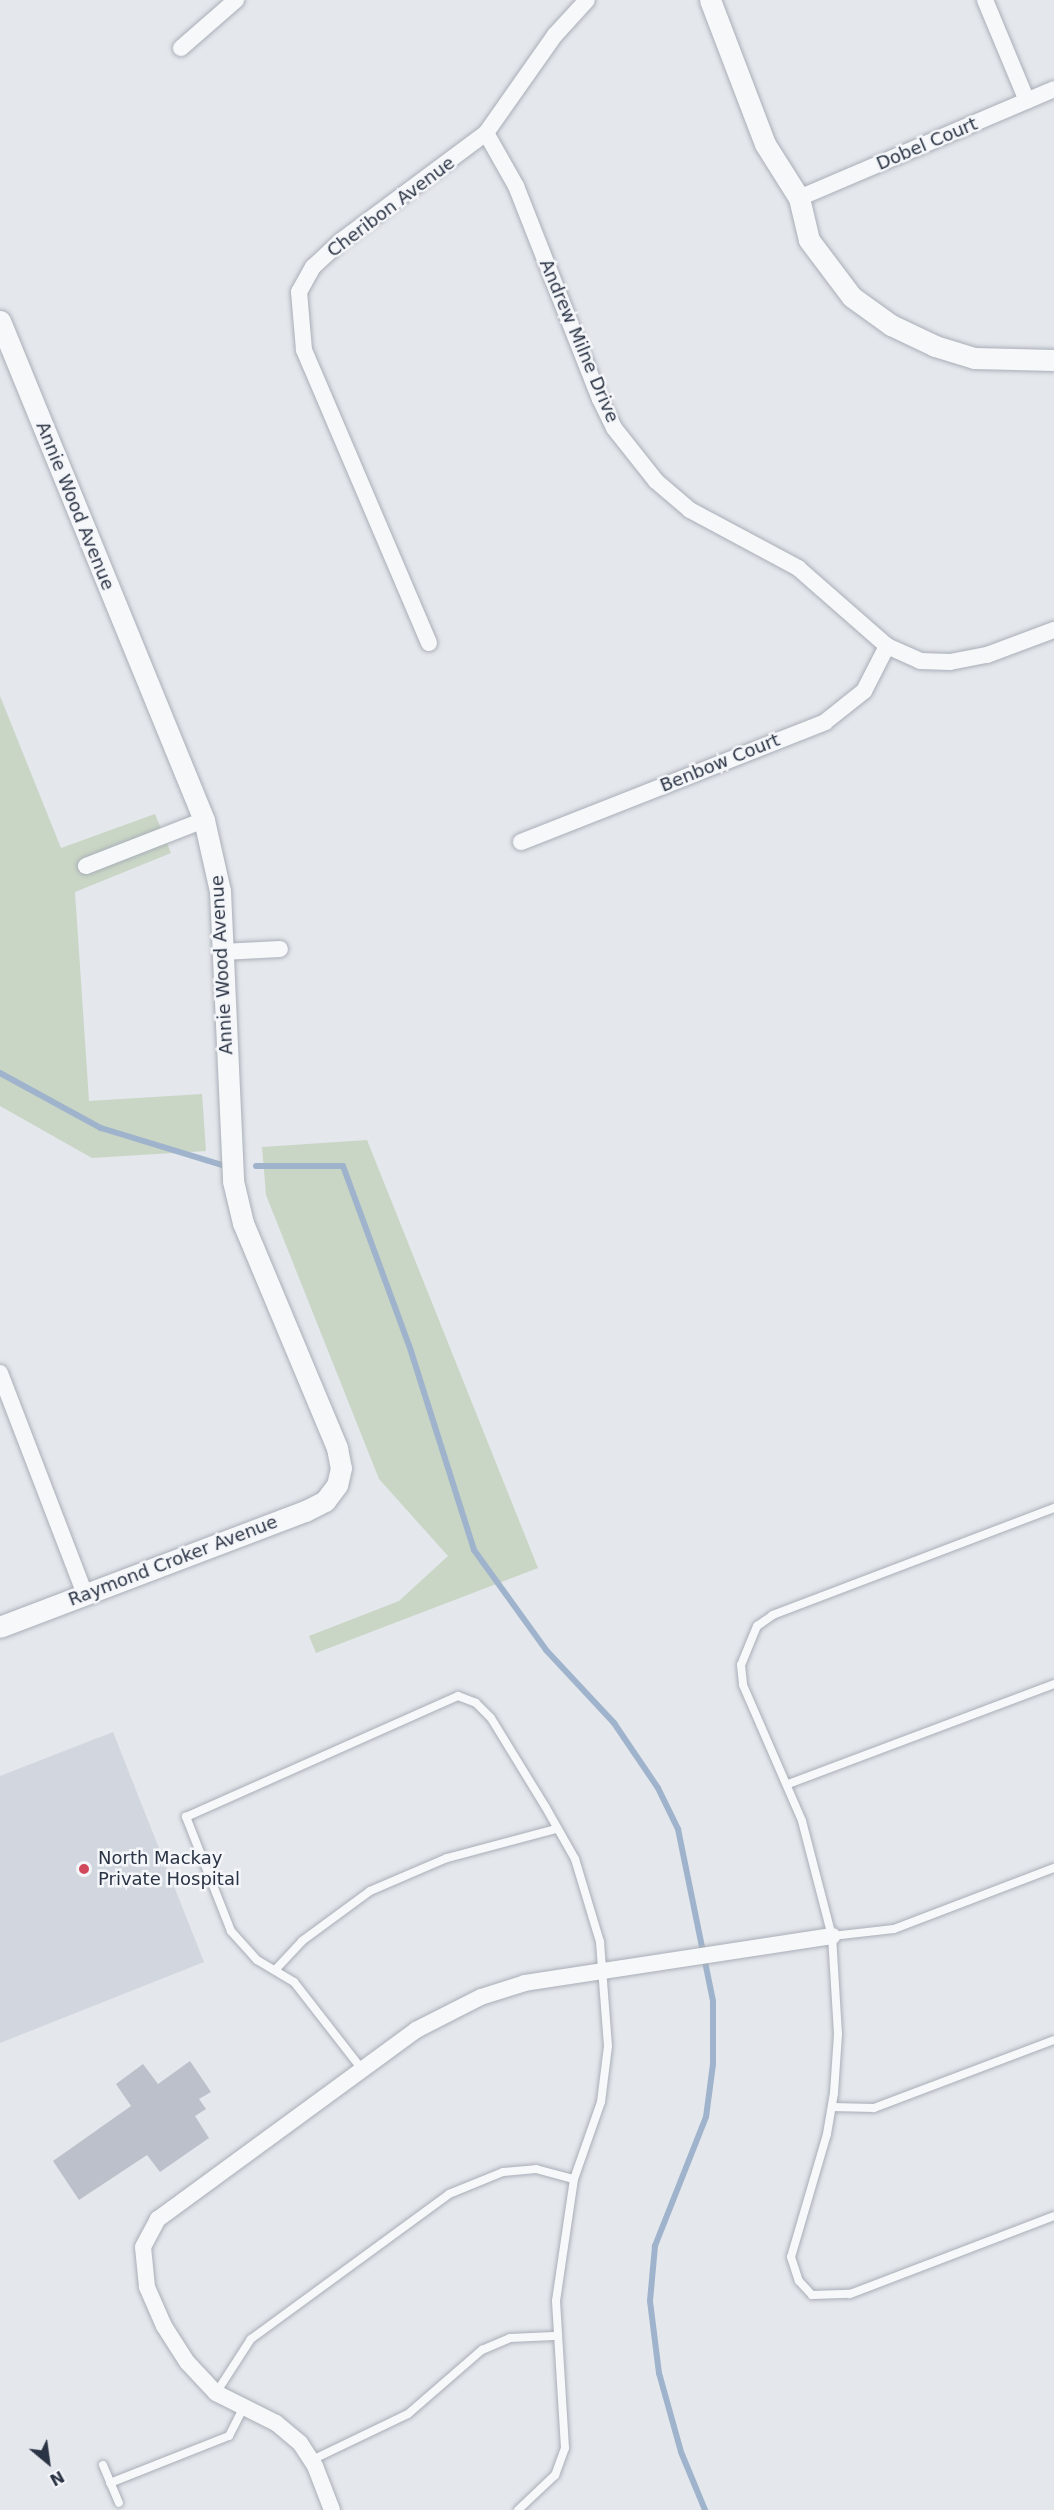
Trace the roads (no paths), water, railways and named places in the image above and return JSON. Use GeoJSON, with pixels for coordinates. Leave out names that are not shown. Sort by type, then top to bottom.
{"type":"FeatureCollection","features":[{"type":"Feature","properties":{"kind":"street"},"geometry":{"type":"LineString","coordinates":[[181,48],[236,0]]}},
{"type":"Feature","properties":{"kind":"street","name":"Cheribon Avenue"},"geometry":{"type":"LineString","coordinates":[[429,643],[304,350],[299,292],[313,267],[341,242],[486,133],[555,35],[587,0]]}},
{"type":"Feature","properties":{"kind":"street"},"geometry":{"type":"LineString","coordinates":[[710,0],[765,144],[799,198],[809,240],[823,263],[852,297],[891,325],[934,346],[974,358],[1054,360]]}},
{"type":"Feature","properties":{"kind":"street"},"geometry":{"type":"LineString","coordinates":[[985,0],[1027,101]]}},
{"type":"Feature","properties":{"kind":"street","name":"Dobel Court"},"geometry":{"type":"LineString","coordinates":[[799,198],[1054,89]]}},
{"type":"Feature","properties":{"kind":"street","name":"Andrew Milne Drive"},"geometry":{"type":"LineString","coordinates":[[486,133],[516,186],[600,399],[634,454],[690,510],[798,568],[887,646],[920,661],[950,662],[987,656],[1054,630]]}},
{"type":"Feature","properties":{"kind":"street","name":"Annie Wood Avenue"},"geometry":{"type":"LineString","coordinates":[[0,321],[204,820],[220,891],[233,1181],[243,1223],[338,1448],[341,1468],[337,1485]]}},
{"type":"Feature","properties":{"kind":"street","name":"Benbow Court"},"geometry":{"type":"LineString","coordinates":[[521,842],[825,722],[864,691],[887,646]]}},
{"type":"Feature","properties":{"kind":"street"},"geometry":{"type":"LineString","coordinates":[[86,866],[204,820]]}},
{"type":"Feature","properties":{"kind":"street"},"geometry":{"type":"LineString","coordinates":[[222,952],[280,949]]}},
{"type":"Feature","properties":{"kind":"street"},"geometry":{"type":"LineString","coordinates":[[0,1373],[85,1594]]}},
{"type":"Feature","properties":{"kind":"street","name":"Raymond Croker Avenue"},"geometry":{"type":"LineString","coordinates":[[0,1627],[305,1511],[325,1501],[337,1485]]}},
{"type":"Feature","properties":{"kind":"street"},"geometry":{"type":"LineString","coordinates":[[332,2510],[312,2460],[281,2426],[216,2393],[187,2362],[164,2326],[147,2287],[143,2247],[158,2218],[416,2030],[481,1997],[525,1983],[689,1961],[832,1936]]}},
{"type":"Feature","properties":{"kind":"lane"},"geometry":{"type":"LineString","coordinates":[[1054,1508],[773,1615],[757,1626],[746,1646],[743,1685],[788,1784],[819,1876],[832,1936],[838,2034],[832,2107],[791,2257],[799,2281],[812,2295],[850,2294],[1054,2216]]}},
{"type":"Feature","properties":{"kind":"lane"},"geometry":{"type":"LineString","coordinates":[[788,1784],[1054,1684]]}},
{"type":"Feature","properties":{"kind":"lane"},"geometry":{"type":"LineString","coordinates":[[361,2068],[312,2001],[277,1968],[257,1960],[231,1930],[186,1817],[458,1696],[476,1703],[491,1718],[574,1859],[591,1912],[602,1972],[608,2046],[601,2102],[574,2179],[561,2245],[554,2336],[565,2453],[552,2480],[518,2510]]}},
{"type":"Feature","properties":{"kind":"lane"},"geometry":{"type":"LineString","coordinates":[[277,1968],[302,1941],[370,1891],[447,1858],[556,1829]]}},
{"type":"Feature","properties":{"kind":"lane"},"geometry":{"type":"LineString","coordinates":[[832,1936],[894,1929],[1054,1868]]}},
{"type":"Feature","properties":{"kind":"lane"},"geometry":{"type":"LineString","coordinates":[[832,2107],[874,2108],[1054,2040]]}},
{"type":"Feature","properties":{"kind":"lane"},"geometry":{"type":"LineString","coordinates":[[216,2393],[251,2339],[449,2194],[503,2172],[537,2169],[574,2179]]}},
{"type":"Feature","properties":{"kind":"lane"},"geometry":{"type":"LineString","coordinates":[[312,2460],[408,2414],[482,2350],[510,2338],[554,2336]]}},
{"type":"Feature","properties":{"kind":"lane"},"geometry":{"type":"LineString","coordinates":[[110,2483],[227,2437],[244,2407]]}},
{"type":"Feature","properties":{"kind":"lane"},"geometry":{"type":"LineString","coordinates":[[103,2465],[119,2503]]}},
{"type":"Feature","properties":{"kind":"waterway"},"geometry":{"type":"LineString","coordinates":[[0,1073],[101,1128],[222,1165]]}},
{"type":"Feature","properties":{"kind":"waterway"},"geometry":{"type":"LineString","coordinates":[[256,1166],[343,1166],[409,1345],[474,1550],[546,1650],[614,1723],[658,1788],[678,1829],[713,2001],[713,2064],[706,2117],[655,2246],[650,2301],[659,2373],[681,2452],[705,2510]]}},
{"type":"Feature","properties":{"kind":"place","name":"North Mackay Private Hospital"},"geometry":{"type":"Point","coordinates":[84,1869]}}]}
